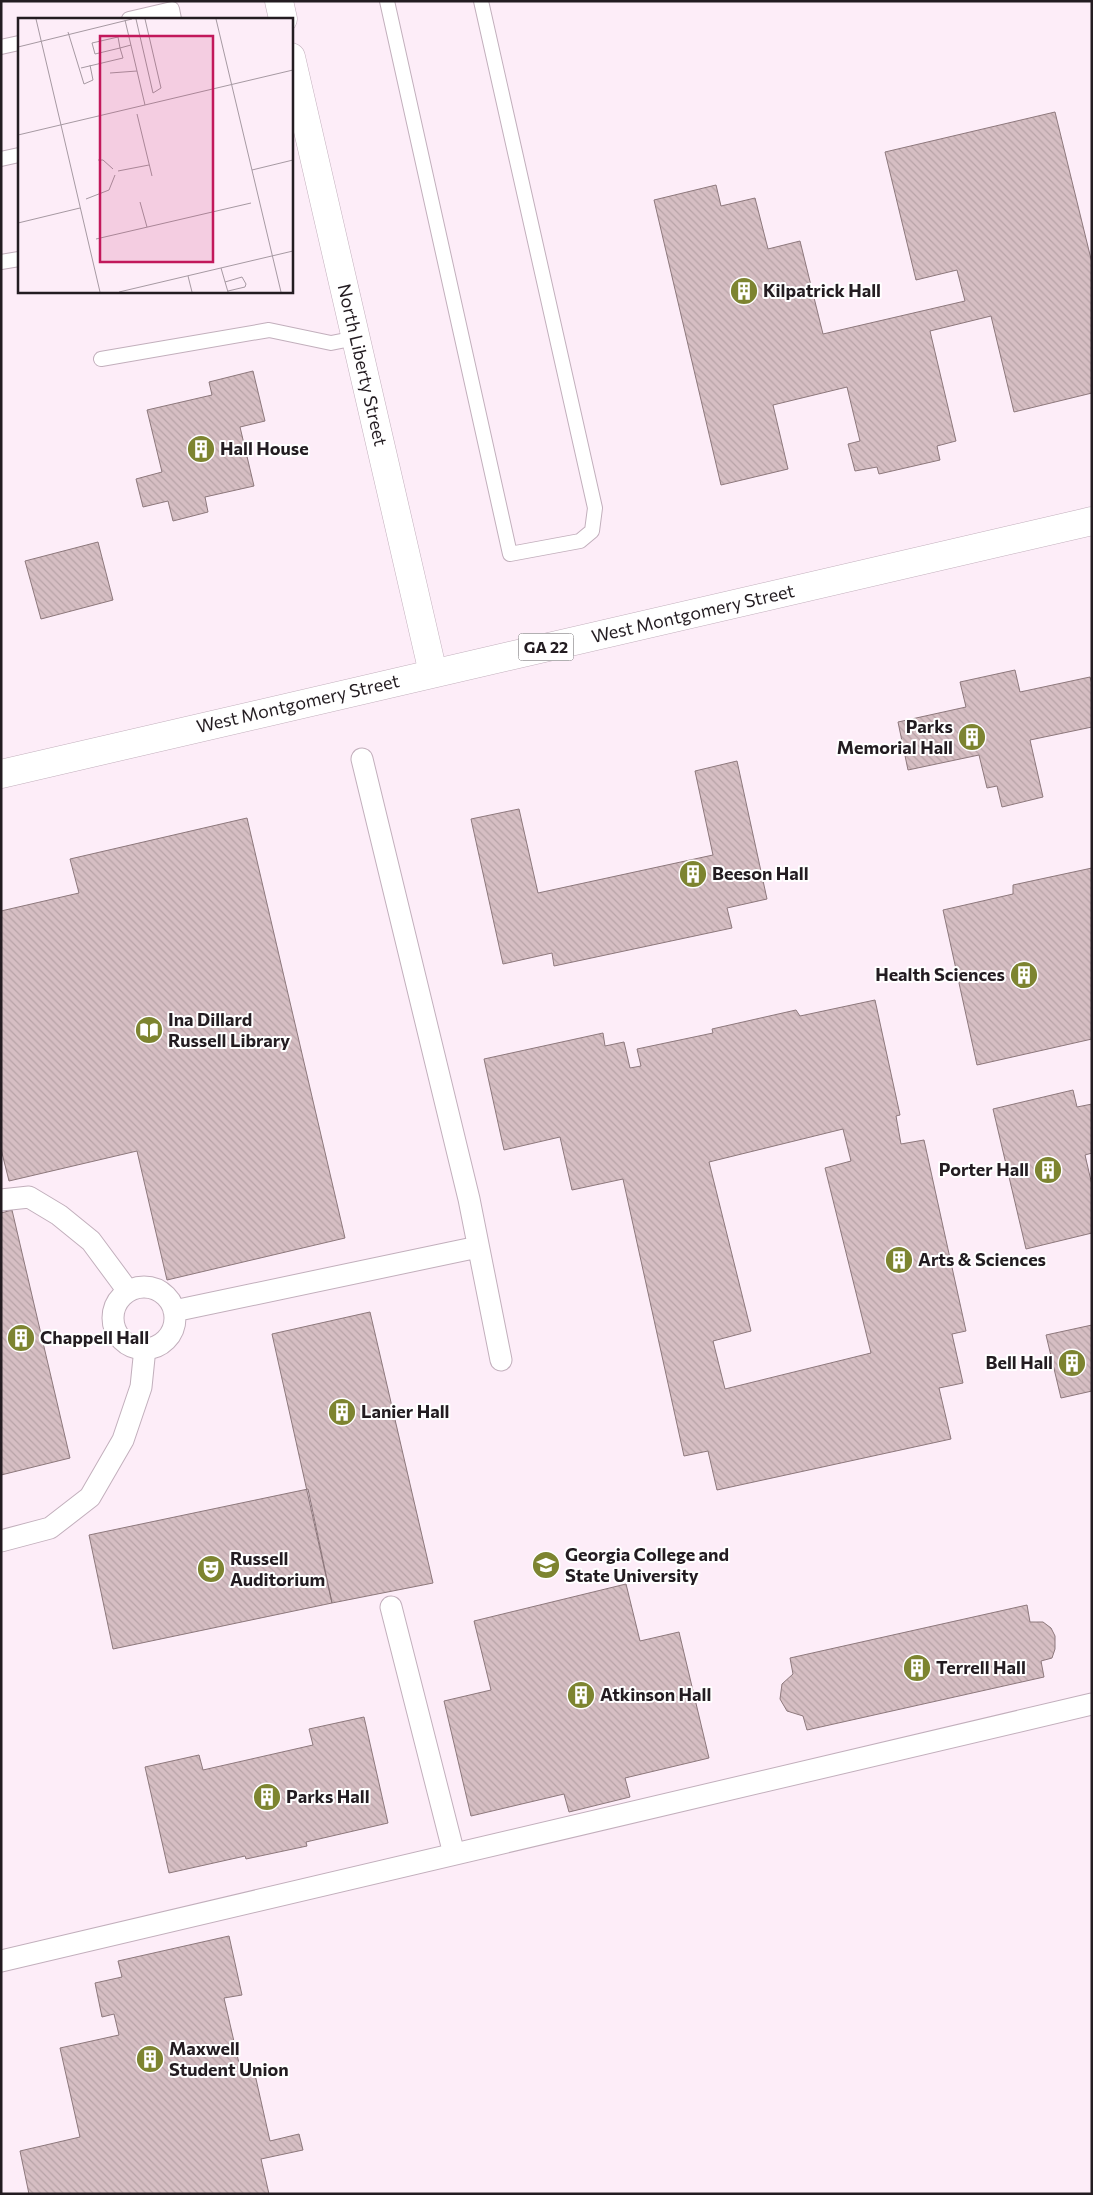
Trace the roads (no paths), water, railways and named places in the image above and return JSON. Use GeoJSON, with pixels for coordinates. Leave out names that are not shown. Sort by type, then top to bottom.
{"type":"FeatureCollection","features":[{"type":"Feature","properties":{"kind":"main road"},"geometry":{"type":"LineString","coordinates":[[279,1],[283,18]]}},
{"type":"Feature","properties":{"kind":"main road","name":"North Liberty Street"},"geometry":{"type":"LineString","coordinates":[[292,64],[295,87],[356,338],[433,672]]}},
{"type":"Feature","properties":{"kind":"main road","name":"West Montgomery Street"},"geometry":{"type":"LineString","coordinates":[[1,774],[433,672],[870,574],[1092,521]]}},
{"type":"Feature","properties":{"kind":"street"},"geometry":{"type":"LineString","coordinates":[[362,759],[469,1200],[501,1360]]}},
{"type":"Feature","properties":{"kind":"street"},"geometry":{"type":"LineString","coordinates":[[1,1200],[29,1197],[59,1215],[91,1242],[128,1291]]}},
{"type":"Feature","properties":{"kind":"street"},"geometry":{"type":"LineString","coordinates":[[174,1311],[478,1247]]}},
{"type":"Feature","properties":{"kind":"street"},"geometry":{"type":"LineString","coordinates":[[147,1287],[156,1289],[165,1295],[174,1311],[175,1321],[167,1338],[159,1345],[145,1348],[131,1347],[123,1341],[113,1325],[115,1306],[128,1291],[147,1287]]}},
{"type":"Feature","properties":{"kind":"street"},"geometry":{"type":"LineString","coordinates":[[1,1541],[50,1528],[90,1497],[123,1440],[141,1387],[145,1348]]}},
{"type":"Feature","properties":{"kind":"street"},"geometry":{"type":"LineString","coordinates":[[391,1607],[454,1854]]}},
{"type":"Feature","properties":{"kind":"street"},"geometry":{"type":"LineString","coordinates":[[1,1961],[1092,1704]]}},
{"type":"Feature","properties":{"kind":"lane"},"geometry":{"type":"LineString","coordinates":[[387,1],[510,554],[580,541],[592,531],[595,508],[481,1]]}},
{"type":"Feature","properties":{"kind":"lane"},"geometry":{"type":"LineString","coordinates":[[132,18],[172,9],[174,18]]}},
{"type":"Feature","properties":{"kind":"lane"},"geometry":{"type":"LineString","coordinates":[[1,47],[18,43]]}},
{"type":"Feature","properties":{"kind":"lane"},"geometry":{"type":"LineString","coordinates":[[1,159],[18,155]]}},
{"type":"Feature","properties":{"kind":"lane"},"geometry":{"type":"LineString","coordinates":[[1,262],[18,259]]}},
{"type":"Feature","properties":{"kind":"lane"},"geometry":{"type":"LineString","coordinates":[[102,358],[269,330],[331,343],[356,338]]}},
{"type":"Feature","properties":{"kind":"place","name":"Kilpatrick Hall"},"geometry":{"type":"Point","coordinates":[744,291]}},
{"type":"Feature","properties":{"kind":"place","name":"Hall House"},"geometry":{"type":"Point","coordinates":[201,449]}},
{"type":"Feature","properties":{"kind":"place","name":"Parks Memorial Hall"},"geometry":{"type":"Point","coordinates":[972,737]}},
{"type":"Feature","properties":{"kind":"place","name":"Beeson Hall"},"geometry":{"type":"Point","coordinates":[693,874]}},
{"type":"Feature","properties":{"kind":"place","name":"Health Sciences"},"geometry":{"type":"Point","coordinates":[1024,975]}},
{"type":"Feature","properties":{"kind":"place","name":"Ina Dillard Russell Library"},"geometry":{"type":"Point","coordinates":[149,1030]}},
{"type":"Feature","properties":{"kind":"place","name":"Porter Hall"},"geometry":{"type":"Point","coordinates":[1048,1170]}},
{"type":"Feature","properties":{"kind":"place","name":"Arts & Sciences"},"geometry":{"type":"Point","coordinates":[899,1260]}},
{"type":"Feature","properties":{"kind":"place","name":"Chappell Hall"},"geometry":{"type":"Point","coordinates":[21,1338]}},
{"type":"Feature","properties":{"kind":"place","name":"Bell Hall"},"geometry":{"type":"Point","coordinates":[1072,1363]}},
{"type":"Feature","properties":{"kind":"place","name":"Lanier Hall"},"geometry":{"type":"Point","coordinates":[342,1412]}},
{"type":"Feature","properties":{"kind":"place","name":"Georgia College and State University"},"geometry":{"type":"Point","coordinates":[546,1565]}},
{"type":"Feature","properties":{"kind":"place","name":"Russell Auditorium"},"geometry":{"type":"Point","coordinates":[211,1569]}},
{"type":"Feature","properties":{"kind":"place","name":"Terrell Hall"},"geometry":{"type":"Point","coordinates":[917,1668]}},
{"type":"Feature","properties":{"kind":"place","name":"Atkinson Hall"},"geometry":{"type":"Point","coordinates":[581,1695]}},
{"type":"Feature","properties":{"kind":"place","name":"Parks Hall"},"geometry":{"type":"Point","coordinates":[267,1797]}},
{"type":"Feature","properties":{"kind":"place","name":"Maxwell Student Union"},"geometry":{"type":"Point","coordinates":[150,2059]}}]}
